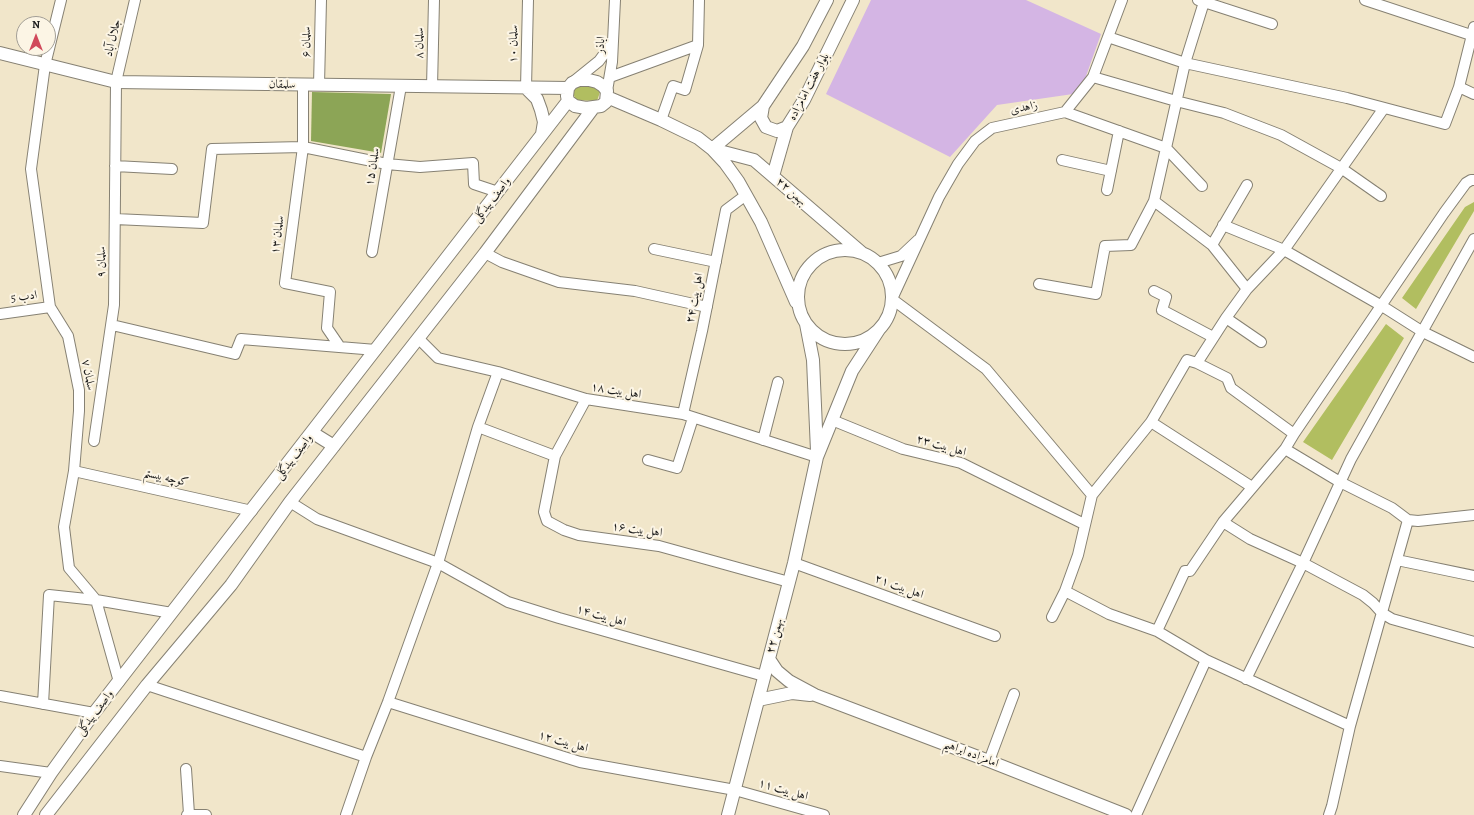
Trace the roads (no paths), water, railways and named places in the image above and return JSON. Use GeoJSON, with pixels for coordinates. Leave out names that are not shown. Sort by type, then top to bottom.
{"type":"FeatureCollection","features":[{"type":"Feature","properties":{"kind":"street","name":"سلمان ۷"},"geometry":{"type":"LineString","coordinates":[[61,0],[45,65],[31,169],[50,307],[68,336],[79,390],[79,412],[74,471],[64,527],[69,568],[96,600],[118,682]]}},
{"type":"Feature","properties":{"kind":"street","name":"جلال آباد"},"geometry":{"type":"LineString","coordinates":[[116,82],[135,0]]}},
{"type":"Feature","properties":{"kind":"street","name":"سلمان ۶"},"geometry":{"type":"LineString","coordinates":[[319,85],[321,0]]}},
{"type":"Feature","properties":{"kind":"street","name":"سلمان ۸"},"geometry":{"type":"LineString","coordinates":[[432,87],[434,0]]}},
{"type":"Feature","properties":{"kind":"street","name":"سلمان ۱۰"},"geometry":{"type":"LineString","coordinates":[[526,88],[528,0]]}},
{"type":"Feature","properties":{"kind":"street","name":"اباذر"},"geometry":{"type":"LineString","coordinates":[[607,94],[615,33],[615,0]]}},
{"type":"Feature","properties":{"kind":"street"},"geometry":{"type":"LineString","coordinates":[[661,120],[673,86],[685,90],[698,45],[699,0]]}},
{"type":"Feature","properties":{"kind":"street","name":"بلوار هفت امامزاده"},"geometry":{"type":"LineString","coordinates":[[712,149],[763,106],[803,46],[827,0]]}},
{"type":"Feature","properties":{"kind":"street","name":"بلوار هفت امامزاده"},"geometry":{"type":"LineString","coordinates":[[773,176],[788,127],[804,100],[853,0]]}},
{"type":"Feature","properties":{"kind":"street"},"geometry":{"type":"LineString","coordinates":[[1122,0],[1093,77],[1065,112],[1166,148],[1202,186]]}},
{"type":"Feature","properties":{"kind":"street"},"geometry":{"type":"LineString","coordinates":[[1108,38],[1185,63],[1347,98],[1445,124],[1459,87],[1473,33],[1365,0]]}},
{"type":"Feature","properties":{"kind":"street"},"geometry":{"type":"LineString","coordinates":[[1038,284],[1096,294],[1105,246],[1131,245],[1154,201],[1176,101],[1201,1],[1272,24]]}},
{"type":"Feature","properties":{"kind":"street"},"geometry":{"type":"LineString","coordinates":[[570,86],[579,80],[597,82],[604,86],[607,94],[606,102],[601,106],[586,108],[575,106],[568,101],[567,96],[570,86],[599,61],[610,46],[615,33]]}},
{"type":"Feature","properties":{"kind":"street"},"geometry":{"type":"LineString","coordinates":[[610,77],[698,45]]}},
{"type":"Feature","properties":{"kind":"street","name":"سلمقان"},"geometry":{"type":"LineString","coordinates":[[0,54],[116,82],[526,88],[570,86]]}},
{"type":"Feature","properties":{"kind":"street"},"geometry":{"type":"LineString","coordinates":[[1093,77],[1224,113],[1281,135],[1341,168],[1381,196]]}},
{"type":"Feature","properties":{"kind":"street","name":"سلمان ۹"},"geometry":{"type":"LineString","coordinates":[[94,441],[114,305],[116,82]]}},
{"type":"Feature","properties":{"kind":"street","name":"سلمان ۱۳"},"geometry":{"type":"LineString","coordinates":[[304,85],[304,148],[285,283],[330,292],[327,328],[340,347]]}},
{"type":"Feature","properties":{"kind":"street","name":"سلمان ۱۵"},"geometry":{"type":"LineString","coordinates":[[372,252],[401,86]]}},
{"type":"Feature","properties":{"kind":"street"},"geometry":{"type":"LineString","coordinates":[[1459,87],[1474,94]]}},
{"type":"Feature","properties":{"kind":"street"},"geometry":{"type":"LineString","coordinates":[[526,88],[537,99],[541,110],[544,122],[542,134]]}},
{"type":"Feature","properties":{"kind":"street","name":"۲۲ بهمن"},"geometry":{"type":"LineString","coordinates":[[607,94],[698,138],[712,149],[725,163],[746,195],[761,222],[798,305]]}},
{"type":"Feature","properties":{"kind":"street","name":"واصف بیدگلی"},"geometry":{"type":"LineString","coordinates":[[24,815],[51,773],[94,713],[313,433],[568,101]]}},
{"type":"Feature","properties":{"kind":"street"},"geometry":{"type":"LineString","coordinates":[[763,106],[761,118],[766,128],[777,131],[788,127]]}},
{"type":"Feature","properties":{"kind":"street","name":"واصف بیدگلی"},"geometry":{"type":"LineString","coordinates":[[46,815],[147,685],[230,585],[290,502],[485,253],[594,108]]}},
{"type":"Feature","properties":{"kind":"street"},"geometry":{"type":"LineString","coordinates":[[1197,363],[1247,289],[1284,250],[1384,108]]}},
{"type":"Feature","properties":{"kind":"street","name":"زاهدی"},"geometry":{"type":"LineString","coordinates":[[892,300],[939,197],[958,164],[975,141],[992,128],[1065,112]]}},
{"type":"Feature","properties":{"kind":"street"},"geometry":{"type":"LineString","coordinates":[[1107,190],[1119,131]]}},
{"type":"Feature","properties":{"kind":"street"},"geometry":{"type":"LineString","coordinates":[[115,219],[203,223],[212,149],[304,148],[387,164],[420,167],[473,163],[474,184],[498,192]]}},
{"type":"Feature","properties":{"kind":"street","name":"۲۲ بهمن"},"geometry":{"type":"LineString","coordinates":[[712,149],[754,160],[862,252]]}},
{"type":"Feature","properties":{"kind":"street"},"geometry":{"type":"LineString","coordinates":[[1062,160],[1111,171]]}},
{"type":"Feature","properties":{"kind":"street"},"geometry":{"type":"LineString","coordinates":[[115,166],[172,169]]}},
{"type":"Feature","properties":{"kind":"street"},"geometry":{"type":"LineString","coordinates":[[1157,631],[1185,571],[1190,571],[1223,522],[1285,449],[1457,195],[1466,183],[1474,180]]}},
{"type":"Feature","properties":{"kind":"street"},"geometry":{"type":"LineString","coordinates":[[1212,245],[1247,185]]}},
{"type":"Feature","properties":{"kind":"street","name":"اهل بیت ۲۴"},"geometry":{"type":"LineString","coordinates":[[683,414],[707,307],[726,210],[746,195]]}},
{"type":"Feature","properties":{"kind":"street"},"geometry":{"type":"LineString","coordinates":[[1154,201],[1212,245],[1247,289]]}},
{"type":"Feature","properties":{"kind":"street"},"geometry":{"type":"LineString","coordinates":[[1223,225],[1284,250],[1382,306],[1423,332],[1474,357]]}},
{"type":"Feature","properties":{"kind":"street","name":"زاهدی"},"geometry":{"type":"LineString","coordinates":[[878,263],[901,256],[922,236]]}},
{"type":"Feature","properties":{"kind":"street"},"geometry":{"type":"LineString","coordinates":[[1246,679],[1303,563],[1340,482],[1369,425],[1423,332],[1474,239]]}},
{"type":"Feature","properties":{"kind":"street"},"geometry":{"type":"LineString","coordinates":[[842,249],[862,252],[878,263],[889,280],[892,300],[888,315],[880,328],[863,340],[842,344],[822,338],[806,324],[800,315],[798,305],[798,285],[807,267],[823,255],[842,249]]}},
{"type":"Feature","properties":{"kind":"street"},"geometry":{"type":"LineString","coordinates":[[654,250],[716,262]]}},
{"type":"Feature","properties":{"kind":"street"},"geometry":{"type":"LineString","coordinates":[[485,253],[502,262],[559,282],[635,291],[707,307]]}},
{"type":"Feature","properties":{"kind":"street"},"geometry":{"type":"LineString","coordinates":[[1154,291],[1166,296],[1162,310],[1214,337]]}},
{"type":"Feature","properties":{"kind":"street"},"geometry":{"type":"LineString","coordinates":[[892,300],[986,370],[1092,495]]}},
{"type":"Feature","properties":{"kind":"street","name":"ادب 5"},"geometry":{"type":"LineString","coordinates":[[0,314],[50,307]]}},
{"type":"Feature","properties":{"kind":"street"},"geometry":{"type":"LineString","coordinates":[[1226,318],[1261,342]]}},
{"type":"Feature","properties":{"kind":"street","name":"۲۲ بهمن"},"geometry":{"type":"LineString","coordinates":[[806,324],[813,360],[817,457]]}},
{"type":"Feature","properties":{"kind":"street"},"geometry":{"type":"LineString","coordinates":[[112,325],[235,354],[241,339],[376,350]]}},
{"type":"Feature","properties":{"kind":"street","name":"۲۲ بهمن"},"geometry":{"type":"LineString","coordinates":[[728,815],[794,563],[817,457],[852,371],[880,328]]}},
{"type":"Feature","properties":{"kind":"street","name":"اهل بیت ۱۸"},"geometry":{"type":"LineString","coordinates":[[418,338],[438,358],[498,372],[586,399],[683,414],[817,457]]}},
{"type":"Feature","properties":{"kind":"street"},"geometry":{"type":"LineString","coordinates":[[1052,617],[1065,591],[1078,555],[1084,524],[1092,495],[1151,422],[1187,360],[1197,363],[1227,378],[1231,388],[1294,434]]}},
{"type":"Feature","properties":{"kind":"street"},"geometry":{"type":"LineString","coordinates":[[350,814],[366,757],[388,702],[438,563],[478,427],[498,372]]}},
{"type":"Feature","properties":{"kind":"street"},"geometry":{"type":"LineString","coordinates":[[763,440],[778,382]]}},
{"type":"Feature","properties":{"kind":"street","name":"اهل بیت ۱۶"},"geometry":{"type":"LineString","coordinates":[[586,399],[555,456],[544,512],[547,521],[564,530],[579,535],[660,546],[789,582]]}},
{"type":"Feature","properties":{"kind":"street"},"geometry":{"type":"LineString","coordinates":[[648,460],[677,468],[693,418]]}},
{"type":"Feature","properties":{"kind":"street","name":"اهل بیت ۲۳"},"geometry":{"type":"LineString","coordinates":[[832,420],[903,448],[961,463],[1084,524]]}},
{"type":"Feature","properties":{"kind":"street"},"geometry":{"type":"LineString","coordinates":[[1151,422],[1252,487]]}},
{"type":"Feature","properties":{"kind":"street"},"geometry":{"type":"LineString","coordinates":[[478,427],[555,456]]}},
{"type":"Feature","properties":{"kind":"street"},"geometry":{"type":"LineString","coordinates":[[313,433],[334,446]]}},
{"type":"Feature","properties":{"kind":"street"},"geometry":{"type":"LineString","coordinates":[[1285,449],[1340,482],[1381,502],[1408,520],[1474,515]]}},
{"type":"Feature","properties":{"kind":"street","name":"کوچه بیستم"},"geometry":{"type":"LineString","coordinates":[[74,471],[252,511]]}},
{"type":"Feature","properties":{"kind":"street","name":"اهل بیت ۱۴"},"geometry":{"type":"LineString","coordinates":[[290,502],[317,518],[438,563],[508,602],[559,618],[764,676]]}},
{"type":"Feature","properties":{"kind":"street"},"geometry":{"type":"LineString","coordinates":[[1329,815],[1350,726],[1408,520]]}},
{"type":"Feature","properties":{"kind":"street"},"geometry":{"type":"LineString","coordinates":[[1223,522],[1250,538],[1303,563],[1363,595],[1373,603],[1382,614],[1392,619],[1474,642]]}},
{"type":"Feature","properties":{"kind":"street"},"geometry":{"type":"LineString","coordinates":[[1397,560],[1474,576]]}},
{"type":"Feature","properties":{"kind":"street","name":"اهل بیت ۲۱"},"geometry":{"type":"LineString","coordinates":[[794,563],[995,636]]}},
{"type":"Feature","properties":{"kind":"street"},"geometry":{"type":"LineString","coordinates":[[1065,591],[1108,614],[1157,631],[1206,660],[1350,726]]}},
{"type":"Feature","properties":{"kind":"street"},"geometry":{"type":"LineString","coordinates":[[44,704],[49,595],[96,600],[172,613]]}},
{"type":"Feature","properties":{"kind":"street","name":"امامزاده ابراهیم"},"geometry":{"type":"LineString","coordinates":[[769,659],[776,671],[789,681],[815,695],[1126,815]]}},
{"type":"Feature","properties":{"kind":"street"},"geometry":{"type":"LineString","coordinates":[[1136,815],[1206,660]]}},
{"type":"Feature","properties":{"kind":"street"},"geometry":{"type":"LineString","coordinates":[[147,685],[366,757]]}},
{"type":"Feature","properties":{"kind":"street","name":"امامزاده ابراهیم"},"geometry":{"type":"LineString","coordinates":[[758,700],[792,693],[815,695]]}},
{"type":"Feature","properties":{"kind":"street"},"geometry":{"type":"LineString","coordinates":[[989,761],[1014,694]]}},
{"type":"Feature","properties":{"kind":"street"},"geometry":{"type":"LineString","coordinates":[[0,696],[94,713]]}},
{"type":"Feature","properties":{"kind":"street","name":"اهل بیت ۱۲"},"geometry":{"type":"LineString","coordinates":[[388,702],[580,762],[735,790]]}},
{"type":"Feature","properties":{"kind":"street"},"geometry":{"type":"LineString","coordinates":[[0,766],[51,773]]}},
{"type":"Feature","properties":{"kind":"street"},"geometry":{"type":"LineString","coordinates":[[186,769],[188,815],[206,815]]}},
{"type":"Feature","properties":{"kind":"street","name":"اهل بیت ۱۱"},"geometry":{"type":"LineString","coordinates":[[735,790],[824,815]]}}]}
